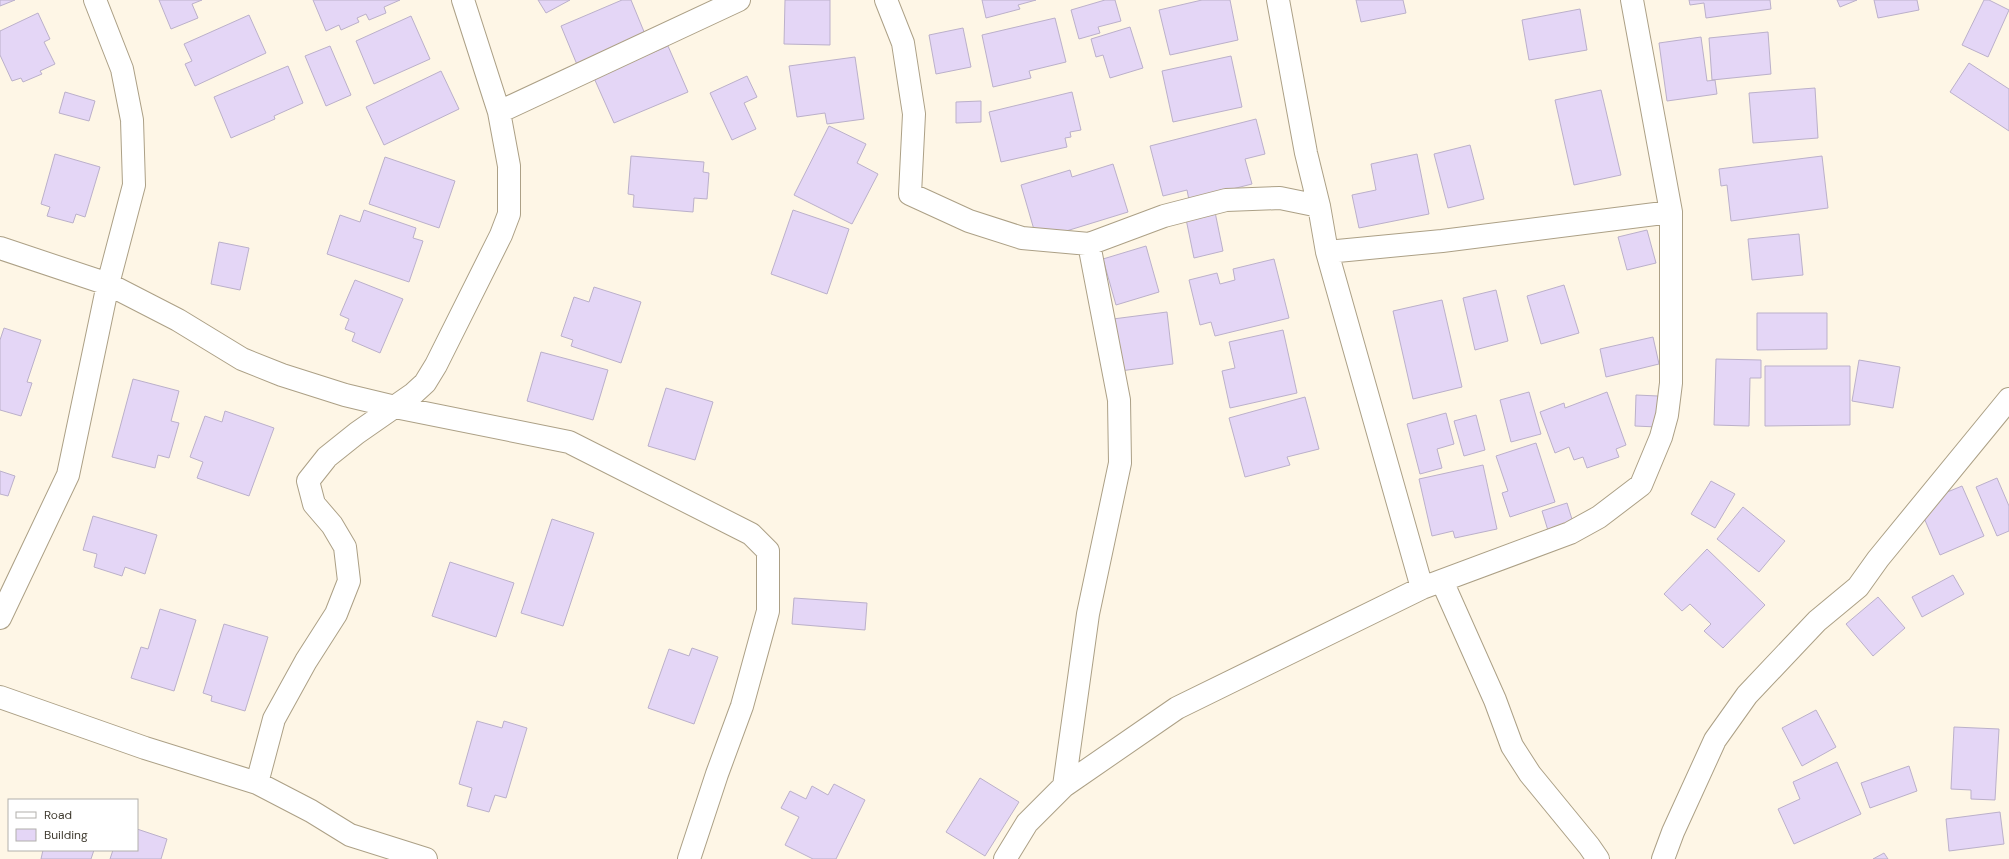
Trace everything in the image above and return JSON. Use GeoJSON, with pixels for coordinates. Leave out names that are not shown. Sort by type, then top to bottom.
{"type":"FeatureCollection","features":[{"type":"Feature","properties":{"kind":"street"},"geometry":{"type":"LineString","coordinates":[[0,618],[68,475],[108,284],[134,185],[132,120],[122,69],[95,0]]}},
{"type":"Feature","properties":{"kind":"street"},"geometry":{"type":"LineString","coordinates":[[257,783],[274,719],[306,661],[336,614],[349,581],[345,548],[332,525],[314,504],[308,480],[327,457],[356,432],[394,407],[425,383],[436,365],[501,235],[509,214],[509,166],[499,112],[463,0]]}},
{"type":"Feature","properties":{"kind":"street"},"geometry":{"type":"LineString","coordinates":[[499,112],[739,0]]}},
{"type":"Feature","properties":{"kind":"street"},"geometry":{"type":"LineString","coordinates":[[886,0],[903,43],[914,114],[910,194],[969,221],[1022,238],[1089,244],[1164,216],[1226,200],[1280,198],[1319,206]]}},
{"type":"Feature","properties":{"kind":"street"},"geometry":{"type":"LineString","coordinates":[[1278,0],[1306,153],[1319,206],[1327,252],[1422,588]]}},
{"type":"Feature","properties":{"kind":"street"},"geometry":{"type":"LineString","coordinates":[[1005,859],[1027,823],[1064,786],[1177,708],[1422,588],[1570,532],[1600,517],[1641,485],[1661,437],[1667,415],[1670,389],[1671,212],[1632,0]]}},
{"type":"Feature","properties":{"kind":"street"},"geometry":{"type":"LineString","coordinates":[[1327,252],[1442,241],[1671,212]]}},
{"type":"Feature","properties":{"kind":"street"},"geometry":{"type":"LineString","coordinates":[[1064,786],[1088,614],[1120,463],[1119,400],[1089,244]]}},
{"type":"Feature","properties":{"kind":"street"},"geometry":{"type":"LineString","coordinates":[[0,248],[108,284],[178,320],[242,359],[296,380],[345,395],[394,407],[569,442],[751,534],[768,551],[768,611],[742,706],[717,774],[689,859]]}},
{"type":"Feature","properties":{"kind":"street"},"geometry":{"type":"LineString","coordinates":[[1663,859],[1673,832],[1715,740],[1747,695],[1817,622],[1858,587],[1878,559],[2009,399]]}},
{"type":"Feature","properties":{"kind":"street"},"geometry":{"type":"LineString","coordinates":[[1442,581],[1495,700],[1512,746],[1530,774],[1598,859]]}},
{"type":"Feature","properties":{"kind":"street"},"geometry":{"type":"LineString","coordinates":[[0,697],[145,748],[257,783],[311,811],[350,835],[426,859]]}},
{"type":"Feature","properties":{"kind":"building"},"geometry":{"type":"Polygon","coordinates":[[[0,0],[15,0],[0,6],[0,0]]]}},
{"type":"Feature","properties":{"kind":"building"},"geometry":{"type":"Polygon","coordinates":[[[159,0],[202,0],[192,4],[198,18],[171,29],[159,0]]]}},
{"type":"Feature","properties":{"kind":"building"},"geometry":{"type":"Polygon","coordinates":[[[313,0],[400,0],[384,7],[386,13],[369,20],[366,14],[357,18],[359,22],[341,30],[339,25],[326,31],[313,0]]]}},
{"type":"Feature","properties":{"kind":"building"},"geometry":{"type":"Polygon","coordinates":[[[538,0],[570,0],[546,13],[538,0]]]}},
{"type":"Feature","properties":{"kind":"building"},"geometry":{"type":"Polygon","coordinates":[[[622,0],[631,0],[647,39],[578,67],[561,26],[622,0]]]}},
{"type":"Feature","properties":{"kind":"building"},"geometry":{"type":"Polygon","coordinates":[[[785,0],[830,0],[830,45],[784,44],[785,0]]]}},
{"type":"Feature","properties":{"kind":"building"},"geometry":{"type":"Polygon","coordinates":[[[982,0],[1036,0],[1018,5],[1020,9],[986,18],[982,0]]]}},
{"type":"Feature","properties":{"kind":"building"},"geometry":{"type":"Polygon","coordinates":[[[1105,0],[1115,0],[1121,21],[1098,27],[1100,33],[1079,39],[1071,10],[1105,0]]]}},
{"type":"Feature","properties":{"kind":"building"},"geometry":{"type":"Polygon","coordinates":[[[1202,0],[1230,0],[1238,40],[1170,55],[1159,10],[1202,0]]]}},
{"type":"Feature","properties":{"kind":"building"},"geometry":{"type":"Polygon","coordinates":[[[1356,0],[1403,0],[1406,13],[1361,22],[1356,0]]]}},
{"type":"Feature","properties":{"kind":"building"},"geometry":{"type":"Polygon","coordinates":[[[1689,0],[1770,0],[1771,9],[1706,18],[1704,3],[1690,5],[1689,0]]]}},
{"type":"Feature","properties":{"kind":"building"},"geometry":{"type":"Polygon","coordinates":[[[1837,0],[1857,0],[1840,7],[1837,0]]]}},
{"type":"Feature","properties":{"kind":"building"},"geometry":{"type":"Polygon","coordinates":[[[1874,0],[1917,0],[1919,10],[1878,18],[1874,0]]]}},
{"type":"Feature","properties":{"kind":"building"},"geometry":{"type":"Polygon","coordinates":[[[1984,0],[1989,0],[2009,10],[1988,57],[1962,45],[1984,0]]]}},
{"type":"Feature","properties":{"kind":"building"},"geometry":{"type":"Polygon","coordinates":[[[1580,9],[1587,50],[1529,60],[1522,20],[1580,9]]]}},
{"type":"Feature","properties":{"kind":"building"},"geometry":{"type":"Polygon","coordinates":[[[38,13],[50,39],[44,42],[55,64],[40,71],[42,74],[23,82],[21,78],[12,81],[0,55],[0,31],[38,13]]]}},
{"type":"Feature","properties":{"kind":"building"},"geometry":{"type":"Polygon","coordinates":[[[249,15],[266,53],[195,86],[185,64],[192,61],[184,44],[249,15]]]}},
{"type":"Feature","properties":{"kind":"building"},"geometry":{"type":"Polygon","coordinates":[[[411,16],[430,59],[374,84],[356,41],[411,16]]]}},
{"type":"Feature","properties":{"kind":"building"},"geometry":{"type":"Polygon","coordinates":[[[1055,18],[1066,62],[1029,71],[1031,78],[993,87],[982,35],[1055,18]]]}},
{"type":"Feature","properties":{"kind":"building"},"geometry":{"type":"Polygon","coordinates":[[[1130,27],[1143,68],[1110,78],[1103,55],[1096,57],[1091,39],[1130,27]]]}},
{"type":"Feature","properties":{"kind":"building"},"geometry":{"type":"Polygon","coordinates":[[[963,28],[971,67],[936,74],[929,35],[963,28]]]}},
{"type":"Feature","properties":{"kind":"building"},"geometry":{"type":"Polygon","coordinates":[[[1768,32],[1771,74],[1712,80],[1709,38],[1768,32]]]}},
{"type":"Feature","properties":{"kind":"building"},"geometry":{"type":"Polygon","coordinates":[[[1701,37],[1707,81],[1715,80],[1717,94],[1667,101],[1659,43],[1701,37]]]}},
{"type":"Feature","properties":{"kind":"building"},"geometry":{"type":"Polygon","coordinates":[[[330,46],[351,95],[326,106],[305,56],[330,46]]]}},
{"type":"Feature","properties":{"kind":"building"},"geometry":{"type":"Polygon","coordinates":[[[668,46],[688,92],[614,123],[594,78],[668,46]]]}},
{"type":"Feature","properties":{"kind":"building"},"geometry":{"type":"Polygon","coordinates":[[[1231,56],[1242,107],[1173,122],[1162,71],[1231,56]]]}},
{"type":"Feature","properties":{"kind":"building"},"geometry":{"type":"Polygon","coordinates":[[[855,57],[864,119],[827,124],[825,113],[797,117],[789,66],[855,57]]]}},
{"type":"Feature","properties":{"kind":"building"},"geometry":{"type":"Polygon","coordinates":[[[1969,63],[2009,89],[2009,131],[1950,92],[1969,63]]]}},
{"type":"Feature","properties":{"kind":"building"},"geometry":{"type":"Polygon","coordinates":[[[288,66],[303,103],[274,116],[275,119],[231,138],[214,97],[288,66]]]}},
{"type":"Feature","properties":{"kind":"building"},"geometry":{"type":"Polygon","coordinates":[[[441,71],[459,109],[384,145],[366,107],[441,71]]]}},
{"type":"Feature","properties":{"kind":"building"},"geometry":{"type":"Polygon","coordinates":[[[747,76],[757,97],[744,103],[756,129],[732,140],[710,93],[747,76]]]}},
{"type":"Feature","properties":{"kind":"building"},"geometry":{"type":"Polygon","coordinates":[[[1815,88],[1818,138],[1753,143],[1749,93],[1815,88]]]}},
{"type":"Feature","properties":{"kind":"building"},"geometry":{"type":"Polygon","coordinates":[[[1601,90],[1621,175],[1574,185],[1555,100],[1601,90]]]}},
{"type":"Feature","properties":{"kind":"building"},"geometry":{"type":"Polygon","coordinates":[[[65,92],[95,101],[89,121],[59,113],[65,92]]]}},
{"type":"Feature","properties":{"kind":"building"},"geometry":{"type":"Polygon","coordinates":[[[1072,92],[1081,130],[1070,132],[1071,137],[1065,138],[1067,147],[1001,162],[989,112],[1072,92]]]}},
{"type":"Feature","properties":{"kind":"building"},"geometry":{"type":"Polygon","coordinates":[[[981,101],[981,122],[956,123],[956,102],[981,101]]]}},
{"type":"Feature","properties":{"kind":"building"},"geometry":{"type":"Polygon","coordinates":[[[1256,119],[1265,154],[1245,159],[1252,184],[1189,200],[1187,190],[1163,196],[1150,146],[1256,119]]]}},
{"type":"Feature","properties":{"kind":"building"},"geometry":{"type":"Polygon","coordinates":[[[829,126],[866,144],[857,163],[878,174],[852,224],[794,195],[829,126]]]}},
{"type":"Feature","properties":{"kind":"building"},"geometry":{"type":"Polygon","coordinates":[[[1470,145],[1484,199],[1448,208],[1434,154],[1470,145]]]}},
{"type":"Feature","properties":{"kind":"building"},"geometry":{"type":"Polygon","coordinates":[[[55,154],[100,167],[85,217],[76,214],[73,223],[47,216],[50,207],[41,204],[55,154]]]}},
{"type":"Feature","properties":{"kind":"building"},"geometry":{"type":"Polygon","coordinates":[[[1417,154],[1429,214],[1359,228],[1352,195],[1376,190],[1371,164],[1417,154]]]}},
{"type":"Feature","properties":{"kind":"building"},"geometry":{"type":"Polygon","coordinates":[[[631,156],[704,162],[703,172],[709,173],[707,199],[694,198],[693,212],[633,207],[634,195],[628,194],[631,156]]]}},
{"type":"Feature","properties":{"kind":"building"},"geometry":{"type":"Polygon","coordinates":[[[1822,156],[1828,208],[1731,221],[1727,185],[1721,186],[1719,169],[1822,156]]]}},
{"type":"Feature","properties":{"kind":"building"},"geometry":{"type":"Polygon","coordinates":[[[385,157],[455,181],[439,228],[369,204],[385,157]]]}},
{"type":"Feature","properties":{"kind":"building"},"geometry":{"type":"Polygon","coordinates":[[[1113,164],[1128,212],[1037,240],[1021,185],[1070,170],[1072,177],[1113,164]]]}},
{"type":"Feature","properties":{"kind":"building"},"geometry":{"type":"Polygon","coordinates":[[[364,210],[416,228],[413,238],[423,241],[409,282],[327,254],[340,215],[360,222],[364,210]]]}},
{"type":"Feature","properties":{"kind":"building"},"geometry":{"type":"Polygon","coordinates":[[[793,210],[849,229],[827,294],[771,274],[793,210]]]}},
{"type":"Feature","properties":{"kind":"building"},"geometry":{"type":"Polygon","coordinates":[[[1215,212],[1223,251],[1194,258],[1186,219],[1215,212]]]}},
{"type":"Feature","properties":{"kind":"building"},"geometry":{"type":"Polygon","coordinates":[[[1647,230],[1656,263],[1627,270],[1618,237],[1647,230]]]}},
{"type":"Feature","properties":{"kind":"building"},"geometry":{"type":"Polygon","coordinates":[[[1799,234],[1803,275],[1752,280],[1748,239],[1799,234]]]}},
{"type":"Feature","properties":{"kind":"building"},"geometry":{"type":"Polygon","coordinates":[[[219,242],[249,248],[240,290],[211,284],[219,242]]]}},
{"type":"Feature","properties":{"kind":"building"},"geometry":{"type":"Polygon","coordinates":[[[1146,246],[1159,292],[1116,305],[1103,259],[1146,246]]]}},
{"type":"Feature","properties":{"kind":"building"},"geometry":{"type":"Polygon","coordinates":[[[1274,259],[1289,318],[1215,336],[1211,322],[1200,325],[1189,280],[1217,273],[1220,284],[1235,280],[1233,269],[1274,259]]]}},
{"type":"Feature","properties":{"kind":"building"},"geometry":{"type":"Polygon","coordinates":[[[355,280],[403,299],[380,353],[352,341],[355,333],[345,329],[349,319],[340,315],[355,280]]]}},
{"type":"Feature","properties":{"kind":"building"},"geometry":{"type":"Polygon","coordinates":[[[1564,285],[1579,333],[1541,344],[1527,296],[1564,285]]]}},
{"type":"Feature","properties":{"kind":"building"},"geometry":{"type":"Polygon","coordinates":[[[594,287],[641,302],[621,363],[571,346],[573,340],[561,336],[574,297],[589,302],[594,287]]]}},
{"type":"Feature","properties":{"kind":"building"},"geometry":{"type":"Polygon","coordinates":[[[1496,290],[1508,341],[1475,350],[1463,298],[1496,290]]]}},
{"type":"Feature","properties":{"kind":"building"},"geometry":{"type":"Polygon","coordinates":[[[1442,300],[1462,387],[1413,399],[1393,311],[1442,300]]]}},
{"type":"Feature","properties":{"kind":"building"},"geometry":{"type":"Polygon","coordinates":[[[1167,312],[1173,364],[1120,371],[1113,319],[1167,312]]]}},
{"type":"Feature","properties":{"kind":"building"},"geometry":{"type":"Polygon","coordinates":[[[1757,313],[1827,313],[1827,349],[1757,350],[1757,313]]]}},
{"type":"Feature","properties":{"kind":"building"},"geometry":{"type":"Polygon","coordinates":[[[4,328],[41,340],[27,382],[32,383],[21,416],[0,410],[0,340],[4,328]]]}},
{"type":"Feature","properties":{"kind":"building"},"geometry":{"type":"Polygon","coordinates":[[[1283,330],[1297,393],[1230,408],[1222,371],[1235,368],[1229,342],[1283,330]]]}},
{"type":"Feature","properties":{"kind":"building"},"geometry":{"type":"Polygon","coordinates":[[[1653,337],[1659,364],[1606,377],[1600,349],[1653,337]]]}},
{"type":"Feature","properties":{"kind":"building"},"geometry":{"type":"Polygon","coordinates":[[[541,352],[608,370],[593,420],[527,401],[541,352]]]}},
{"type":"Feature","properties":{"kind":"building"},"geometry":{"type":"Polygon","coordinates":[[[1716,359],[1761,360],[1761,378],[1750,378],[1749,426],[1714,425],[1716,359]]]}},
{"type":"Feature","properties":{"kind":"building"},"geometry":{"type":"Polygon","coordinates":[[[1859,360],[1900,367],[1893,408],[1852,401],[1859,360]]]}},
{"type":"Feature","properties":{"kind":"building"},"geometry":{"type":"Polygon","coordinates":[[[1765,366],[1850,366],[1850,425],[1765,426],[1765,366]]]}},
{"type":"Feature","properties":{"kind":"building"},"geometry":{"type":"Polygon","coordinates":[[[133,379],[179,391],[171,421],[179,423],[169,458],[158,455],[155,468],[112,457],[133,379]]]}},
{"type":"Feature","properties":{"kind":"building"},"geometry":{"type":"Polygon","coordinates":[[[666,388],[713,402],[695,460],[648,446],[666,388]]]}},
{"type":"Feature","properties":{"kind":"building"},"geometry":{"type":"Polygon","coordinates":[[[1529,392],[1541,434],[1511,442],[1500,400],[1529,392]]]}},
{"type":"Feature","properties":{"kind":"building"},"geometry":{"type":"Polygon","coordinates":[[[1607,392],[1626,445],[1616,449],[1619,457],[1587,468],[1583,457],[1574,460],[1569,447],[1555,453],[1540,412],[1564,403],[1565,408],[1607,392]]]}},
{"type":"Feature","properties":{"kind":"building"},"geometry":{"type":"Polygon","coordinates":[[[1636,395],[1658,396],[1657,427],[1635,426],[1636,395]]]}},
{"type":"Feature","properties":{"kind":"building"},"geometry":{"type":"Polygon","coordinates":[[[1305,397],[1319,449],[1287,457],[1290,465],[1245,477],[1229,418],[1305,397]]]}},
{"type":"Feature","properties":{"kind":"building"},"geometry":{"type":"Polygon","coordinates":[[[225,411],[274,428],[249,496],[197,478],[203,462],[190,457],[205,416],[222,422],[225,411]]]}},
{"type":"Feature","properties":{"kind":"building"},"geometry":{"type":"Polygon","coordinates":[[[1446,413],[1454,444],[1437,449],[1442,468],[1420,474],[1407,424],[1446,413]]]}},
{"type":"Feature","properties":{"kind":"building"},"geometry":{"type":"Polygon","coordinates":[[[1476,415],[1485,450],[1464,456],[1454,421],[1476,415]]]}},
{"type":"Feature","properties":{"kind":"building"},"geometry":{"type":"Polygon","coordinates":[[[1536,443],[1555,502],[1510,517],[1502,493],[1508,491],[1496,456],[1536,443]]]}},
{"type":"Feature","properties":{"kind":"building"},"geometry":{"type":"Polygon","coordinates":[[[1483,465],[1497,529],[1455,538],[1453,531],[1432,536],[1419,479],[1483,465]]]}},
{"type":"Feature","properties":{"kind":"building"},"geometry":{"type":"Polygon","coordinates":[[[0,471],[15,476],[8,496],[0,494],[0,471]]]}},
{"type":"Feature","properties":{"kind":"building"},"geometry":{"type":"Polygon","coordinates":[[[1997,478],[2009,506],[2009,531],[1997,536],[1976,487],[1997,478]]]}},
{"type":"Feature","properties":{"kind":"building"},"geometry":{"type":"Polygon","coordinates":[[[1711,481],[1735,494],[1715,528],[1691,514],[1711,481]]]}},
{"type":"Feature","properties":{"kind":"building"},"geometry":{"type":"Polygon","coordinates":[[[1962,486],[1984,536],[1940,555],[1918,504],[1962,486]]]}},
{"type":"Feature","properties":{"kind":"building"},"geometry":{"type":"Polygon","coordinates":[[[1567,503],[1575,529],[1550,537],[1542,511],[1567,503]]]}},
{"type":"Feature","properties":{"kind":"building"},"geometry":{"type":"Polygon","coordinates":[[[1743,507],[1785,541],[1759,572],[1717,539],[1743,507]]]}},
{"type":"Feature","properties":{"kind":"building"},"geometry":{"type":"Polygon","coordinates":[[[93,516],[157,535],[145,574],[125,567],[122,576],[94,567],[97,554],[83,550],[93,516]]]}},
{"type":"Feature","properties":{"kind":"building"},"geometry":{"type":"Polygon","coordinates":[[[552,519],[594,533],[563,626],[521,613],[552,519]]]}},
{"type":"Feature","properties":{"kind":"building"},"geometry":{"type":"Polygon","coordinates":[[[1707,549],[1765,605],[1723,648],[1704,631],[1711,624],[1690,604],[1682,611],[1664,594],[1707,549]]]}},
{"type":"Feature","properties":{"kind":"building"},"geometry":{"type":"Polygon","coordinates":[[[450,562],[514,583],[496,637],[432,616],[450,562]]]}},
{"type":"Feature","properties":{"kind":"building"},"geometry":{"type":"Polygon","coordinates":[[[1953,575],[1964,594],[1922,617],[1912,597],[1953,575]]]}},
{"type":"Feature","properties":{"kind":"building"},"geometry":{"type":"Polygon","coordinates":[[[1878,597],[1905,628],[1873,656],[1846,624],[1878,597]]]}},
{"type":"Feature","properties":{"kind":"building"},"geometry":{"type":"Polygon","coordinates":[[[794,598],[867,603],[865,630],[792,624],[794,598]]]}},
{"type":"Feature","properties":{"kind":"building"},"geometry":{"type":"Polygon","coordinates":[[[160,609],[196,620],[174,691],[131,678],[141,647],[148,649],[160,609]]]}},
{"type":"Feature","properties":{"kind":"building"},"geometry":{"type":"Polygon","coordinates":[[[224,624],[268,637],[245,711],[211,701],[212,696],[203,693],[224,624]]]}},
{"type":"Feature","properties":{"kind":"building"},"geometry":{"type":"Polygon","coordinates":[[[692,648],[718,657],[694,724],[648,708],[669,649],[689,656],[692,648]]]}},
{"type":"Feature","properties":{"kind":"building"},"geometry":{"type":"Polygon","coordinates":[[[1816,710],[1836,747],[1802,766],[1782,728],[1816,710]]]}},
{"type":"Feature","properties":{"kind":"building"},"geometry":{"type":"Polygon","coordinates":[[[477,721],[502,728],[504,721],[527,728],[506,798],[495,795],[489,812],[467,806],[472,788],[459,784],[477,721]]]}},
{"type":"Feature","properties":{"kind":"building"},"geometry":{"type":"Polygon","coordinates":[[[1954,727],[1999,729],[1995,800],[1971,799],[1971,790],[1951,789],[1954,727]]]}},
{"type":"Feature","properties":{"kind":"building"},"geometry":{"type":"Polygon","coordinates":[[[1837,762],[1861,814],[1794,844],[1778,809],[1800,799],[1793,782],[1837,762]]]}},
{"type":"Feature","properties":{"kind":"building"},"geometry":{"type":"Polygon","coordinates":[[[1909,766],[1917,791],[1870,808],[1861,783],[1909,766]]]}},
{"type":"Feature","properties":{"kind":"building"},"geometry":{"type":"Polygon","coordinates":[[[980,778],[1019,802],[985,856],[946,832],[980,778]]]}},
{"type":"Feature","properties":{"kind":"building"},"geometry":{"type":"Polygon","coordinates":[[[834,784],[865,800],[836,859],[813,859],[785,845],[799,817],[781,808],[790,791],[806,799],[812,786],[828,795],[834,784]]]}},
{"type":"Feature","properties":{"kind":"building"},"geometry":{"type":"Polygon","coordinates":[[[2000,812],[2004,844],[1949,851],[1946,819],[2000,812]]]}},
{"type":"Feature","properties":{"kind":"building"},"geometry":{"type":"Polygon","coordinates":[[[138,829],[167,839],[161,859],[110,859],[113,851],[138,851],[138,829]]]}},
{"type":"Feature","properties":{"kind":"building"},"geometry":{"type":"Polygon","coordinates":[[[43,851],[94,851],[91,859],[41,859],[43,851]]]}},
{"type":"Feature","properties":{"kind":"building"},"geometry":{"type":"Polygon","coordinates":[[[1884,853],[1888,859],[1873,859],[1884,853]]]}}]}
